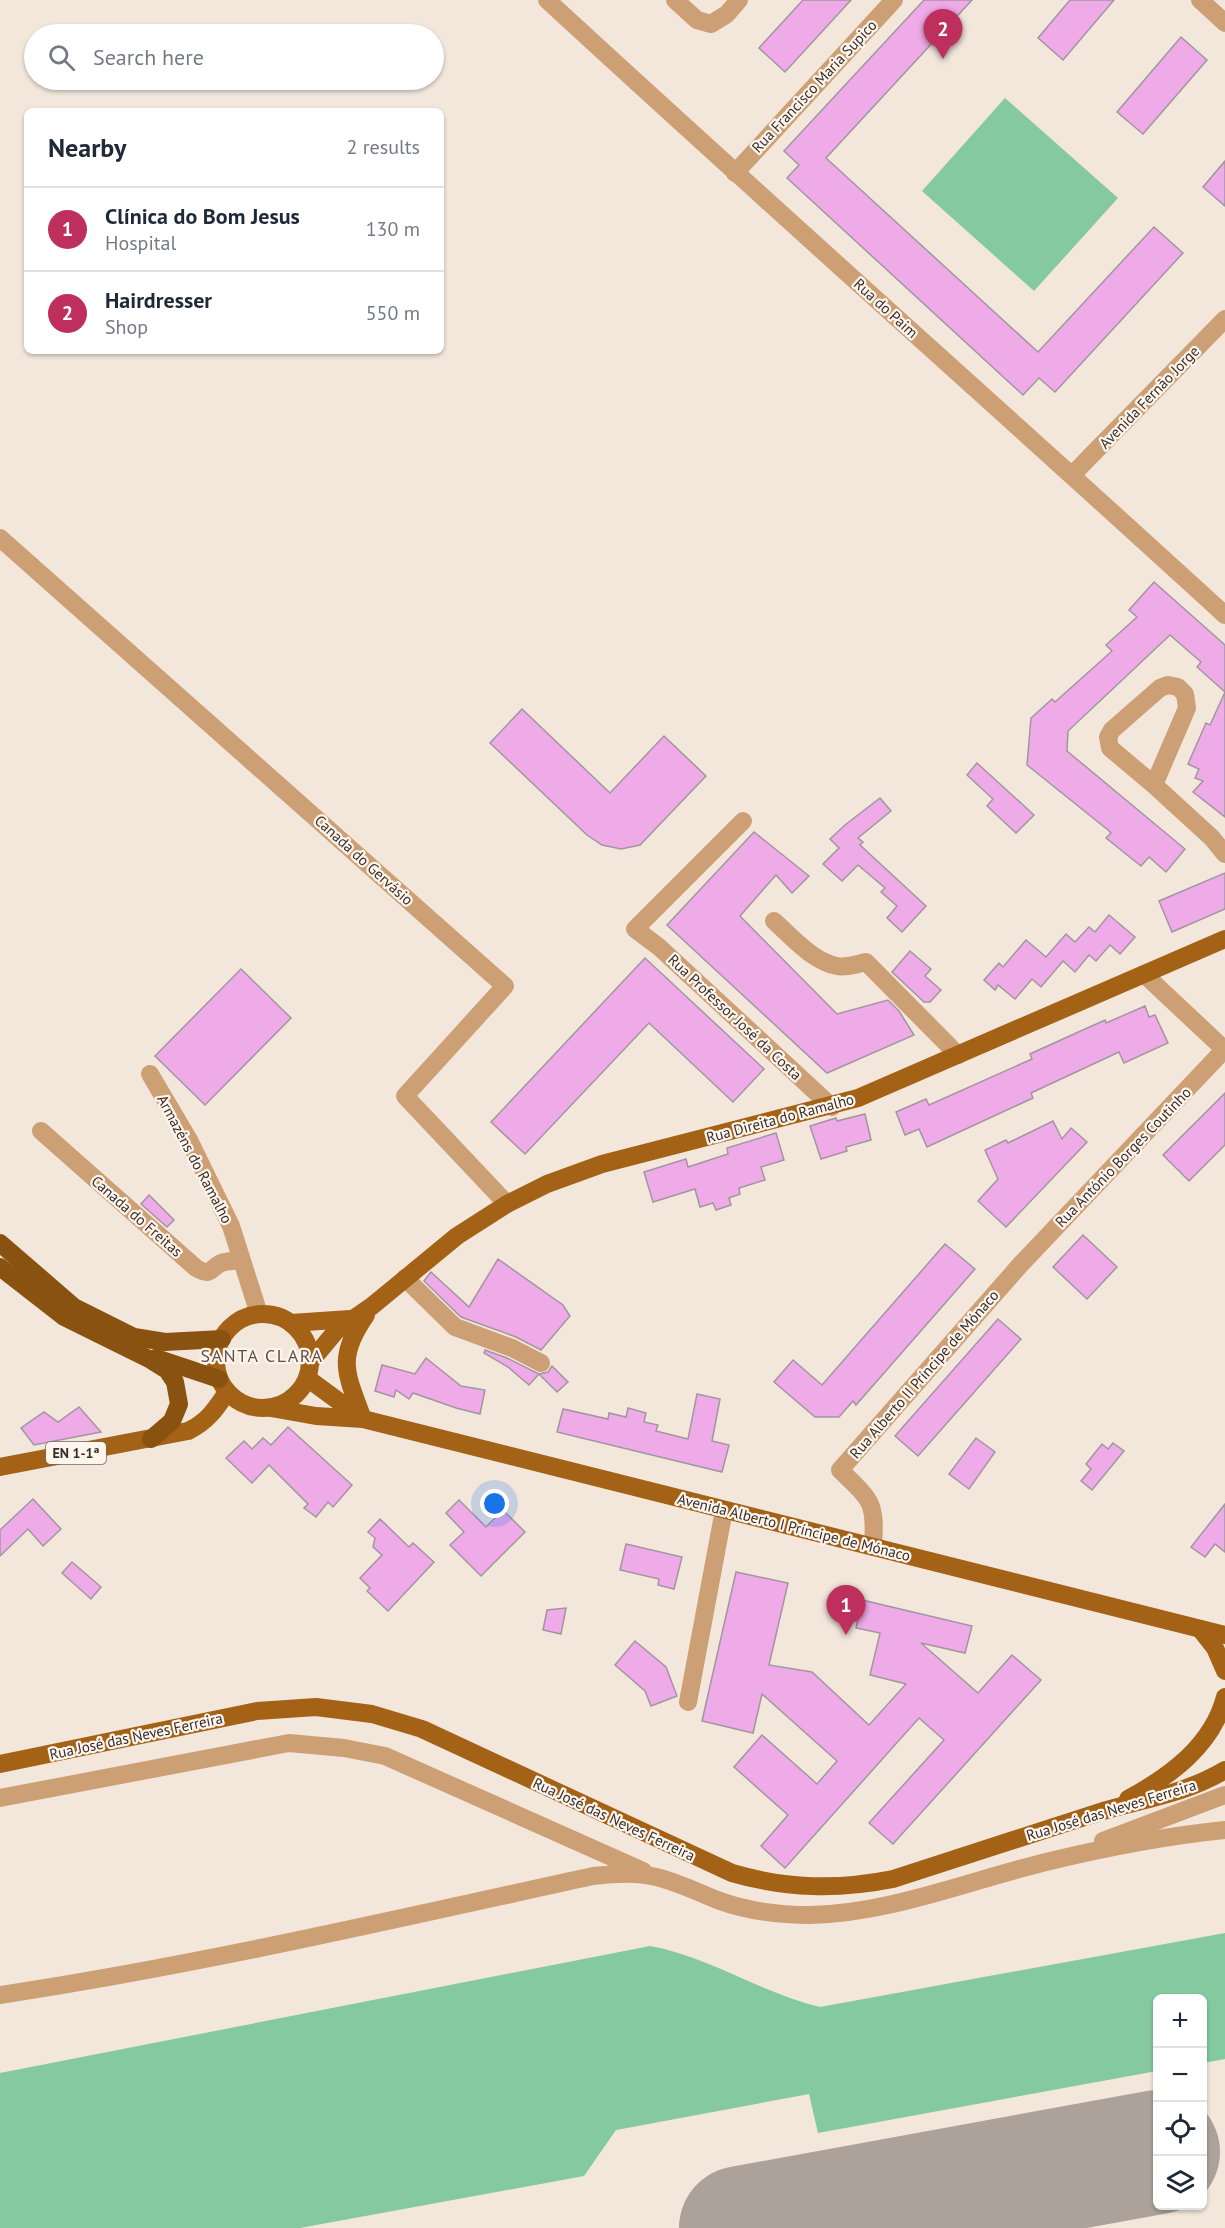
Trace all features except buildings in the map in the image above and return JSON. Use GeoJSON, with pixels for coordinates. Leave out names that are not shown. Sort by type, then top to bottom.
{"type":"FeatureCollection","features":[{"type":"Feature","properties":{"kind":"highway"},"geometry":{"type":"LineString","coordinates":[[0,1243],[74,1307],[134,1337],[165,1342],[222,1339]]}},
{"type":"Feature","properties":{"kind":"highway"},"geometry":{"type":"LineString","coordinates":[[0,1267],[64,1317],[167,1370],[176,1382],[179,1404],[172,1421],[152,1439]]}},
{"type":"Feature","properties":{"kind":"highway"},"geometry":{"type":"LineString","coordinates":[[132,1350],[223,1385]]}},
{"type":"Feature","properties":{"kind":"main road","name":"Rua Direita do Ramalho"},"geometry":{"type":"LineString","coordinates":[[309,1370],[336,1331],[372,1306],[457,1236],[507,1204],[547,1184],[602,1164],[832,1107],[858,1098],[1225,939]]}},
{"type":"Feature","properties":{"kind":"main road"},"geometry":{"type":"LineString","coordinates":[[363,1419],[348,1380],[346,1359],[354,1333],[372,1306]]}},
{"type":"Feature","properties":{"kind":"main road"},"geometry":{"type":"LineString","coordinates":[[259,1314],[276,1315],[291,1323],[306,1340],[309,1370],[299,1392],[286,1402],[271,1408],[254,1408],[239,1402],[223,1385],[216,1366],[217,1352],[231,1326],[244,1318],[259,1314]]}},
{"type":"Feature","properties":{"kind":"main road","name":"Rua Direita do Ramalho"},"geometry":{"type":"LineString","coordinates":[[291,1323],[352,1319]]}},
{"type":"Feature","properties":{"kind":"main road","name":"Avenida Alberto I Príncipe de Mónaco"},"geometry":{"type":"LineString","coordinates":[[309,1370],[363,1419]]}},
{"type":"Feature","properties":{"kind":"main road","name":"EN 1-1ª"},"geometry":{"type":"LineString","coordinates":[[0,1467],[188,1431],[201,1425],[213,1413],[223,1385]]}},
{"type":"Feature","properties":{"kind":"main road","name":"Avenida Alberto I Príncipe de Mónaco"},"geometry":{"type":"LineString","coordinates":[[271,1408],[316,1416],[363,1419],[1225,1635]]}},
{"type":"Feature","properties":{"kind":"main road"},"geometry":{"type":"LineString","coordinates":[[1200,1629],[1215,1648],[1225,1671]]}},
{"type":"Feature","properties":{"kind":"main road"},"geometry":{"type":"LineString","coordinates":[[1107,1810],[1153,1785],[1191,1754],[1215,1722],[1225,1697]]}},
{"type":"Feature","properties":{"kind":"main road","name":"Rua José das Neves Ferreira"},"geometry":{"type":"LineString","coordinates":[[0,1764],[257,1711],[316,1707],[372,1714],[422,1729],[732,1873],[767,1882],[830,1888],[864,1885],[893,1878],[1107,1810],[1154,1799],[1190,1787],[1225,1770]]}},
{"type":"Feature","properties":{"kind":"street","name":"Rua do Paim"},"geometry":{"type":"LineString","coordinates":[[547,0],[735,173],[1225,615]]}},
{"type":"Feature","properties":{"kind":"street"},"geometry":{"type":"LineString","coordinates":[[675,0],[697,20],[711,24],[727,14],[739,0]]}},
{"type":"Feature","properties":{"kind":"street","name":"Rua Francisco Maria Supico"},"geometry":{"type":"LineString","coordinates":[[735,173],[894,0]]}},
{"type":"Feature","properties":{"kind":"street"},"geometry":{"type":"LineString","coordinates":[[1200,0],[1225,22]]}},
{"type":"Feature","properties":{"kind":"street","name":"Avenida Fernão Jorge"},"geometry":{"type":"LineString","coordinates":[[1072,475],[1225,319]]}},
{"type":"Feature","properties":{"kind":"street","name":"Canada do Gervásio"},"geometry":{"type":"LineString","coordinates":[[0,538],[505,986],[405,1096],[507,1204]]}},
{"type":"Feature","properties":{"kind":"street"},"geometry":{"type":"LineString","coordinates":[[1154,785],[1187,708],[1185,694],[1178,687],[1168,685],[1160,687],[1112,730],[1108,737],[1110,748],[1212,838],[1225,854]]}},
{"type":"Feature","properties":{"kind":"street","name":"Rua Professor José da Costa"},"geometry":{"type":"LineString","coordinates":[[743,821],[635,929],[659,947],[832,1107]]}},
{"type":"Feature","properties":{"kind":"street"},"geometry":{"type":"LineString","coordinates":[[774,921],[824,962],[845,967],[866,962],[958,1055]]}},
{"type":"Feature","properties":{"kind":"street"},"geometry":{"type":"LineString","coordinates":[[1144,974],[1225,1050]]}},
{"type":"Feature","properties":{"kind":"street","name":"Rua António Borges Coutinho"},"geometry":{"type":"LineString","coordinates":[[1021,1264],[1225,1050]]}},
{"type":"Feature","properties":{"kind":"street","name":"Armazéns do Ramalho"},"geometry":{"type":"LineString","coordinates":[[150,1074],[189,1140],[231,1226],[259,1314]]}},
{"type":"Feature","properties":{"kind":"street","name":"Canada do Freitas"},"geometry":{"type":"LineString","coordinates":[[41,1131],[196,1268],[204,1272],[212,1272],[221,1264],[241,1260]]}},
{"type":"Feature","properties":{"kind":"street","name":"Rua Alberto II Príncipe de Mónaco"},"geometry":{"type":"LineString","coordinates":[[873,1547],[873,1510],[868,1497],[840,1470],[1021,1264]]}},
{"type":"Feature","properties":{"kind":"street"},"geometry":{"type":"LineString","coordinates":[[405,1278],[455,1327],[512,1348],[541,1363]]}},
{"type":"Feature","properties":{"kind":"street"},"geometry":{"type":"LineString","coordinates":[[688,1702],[724,1510]]}},
{"type":"Feature","properties":{"kind":"street"},"geometry":{"type":"LineString","coordinates":[[0,1797],[289,1743],[344,1748],[386,1756],[657,1877],[723,1901],[748,1908],[810,1915],[906,1901],[1046,1862],[1142,1842],[1225,1830]]}},
{"type":"Feature","properties":{"kind":"street"},"geometry":{"type":"LineString","coordinates":[[1046,1862],[1225,1795]]}},
{"type":"Feature","properties":{"kind":"street"},"geometry":{"type":"LineString","coordinates":[[0,1995],[65,1986],[330,1933],[593,1876],[630,1873],[657,1877]]}},
{"type":"Feature","properties":{"kind":"green space"},"geometry":{"type":"Polygon","coordinates":[[[1005,98],[1118,198],[1034,291],[922,191],[1005,98]]]}},
{"type":"Feature","properties":{"kind":"green space"},"geometry":{"type":"Polygon","coordinates":[[[1225,1933],[1225,2059],[1207,2062],[1207,1994],[1153,1994],[1153,2072],[818,2133],[809,2094],[616,2130],[584,2176],[300,2228],[0,2228],[0,2073],[650,1946],[693,1958],[777,1993],[820,2007],[1225,1933]]]}},
{"type":"Feature","properties":{"kind":"runway"},"geometry":{"type":"LineString","coordinates":[[741,2228],[1153,2153]]}},
{"type":"Feature","properties":{"kind":"place","name":"Hairdresser"},"geometry":{"type":"Point","coordinates":[943,59]}},
{"type":"Feature","properties":{"kind":"place","name":"Clínica do Bom Jesus"},"geometry":{"type":"Point","coordinates":[846,1635]}},
{"type":"Feature","properties":{"kind":"district","name":"SANTA CLARA"},"geometry":{"type":"Point","coordinates":[262,1355]}}]}
